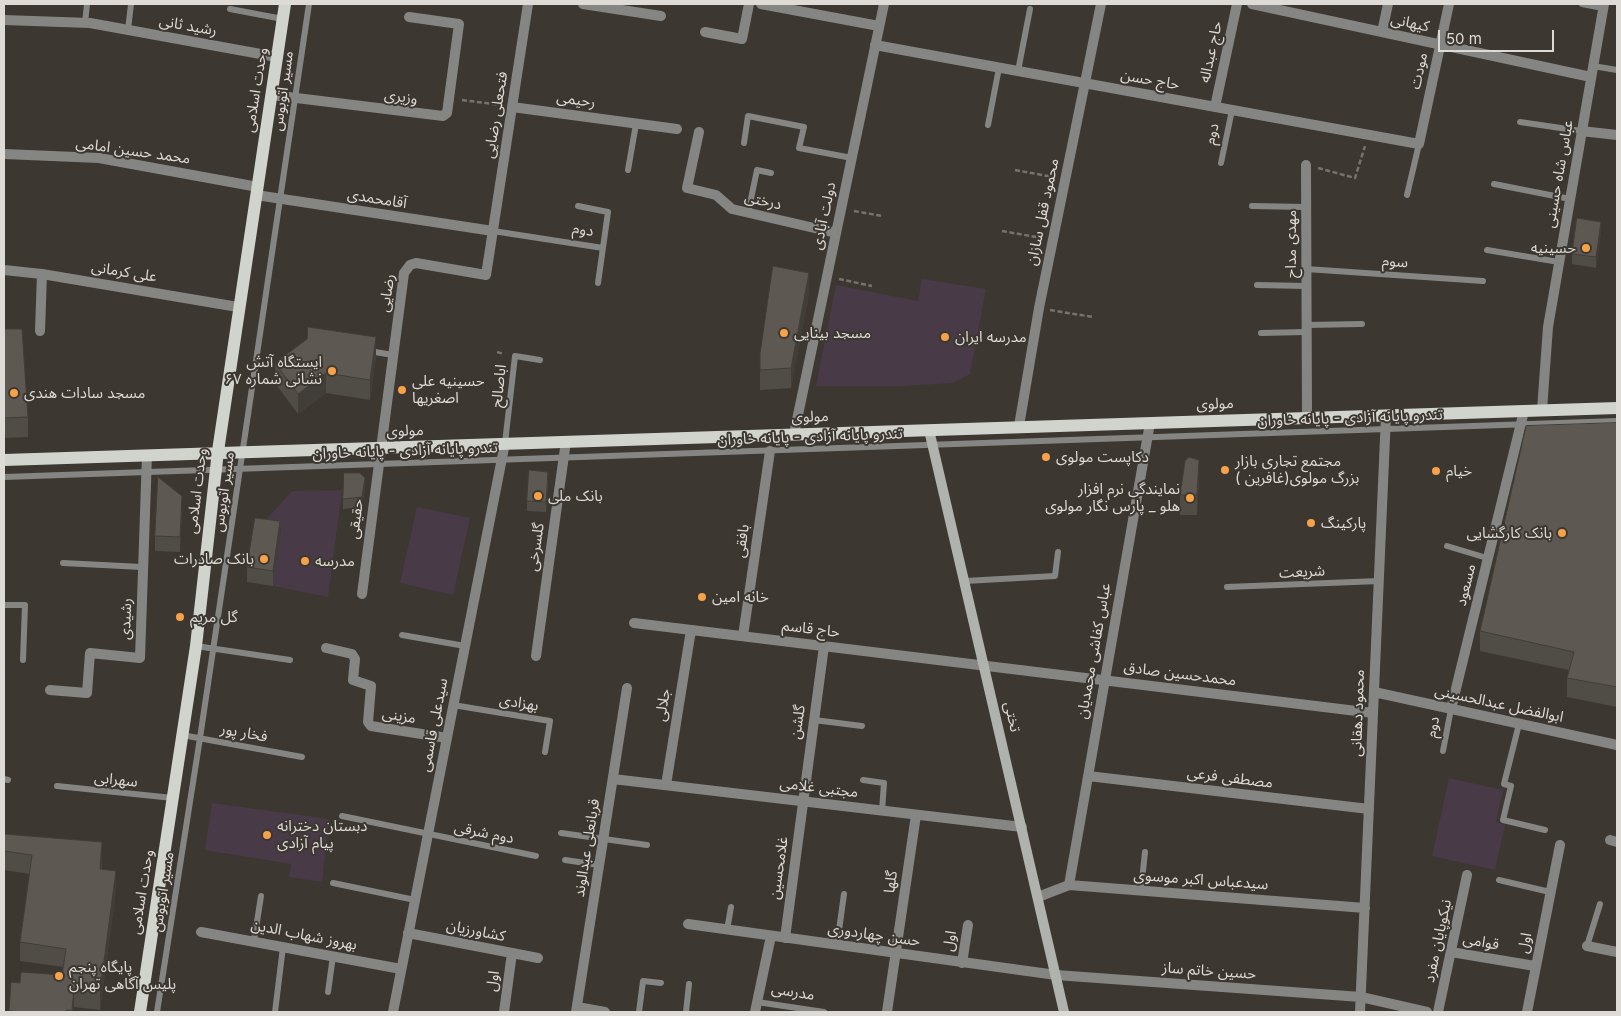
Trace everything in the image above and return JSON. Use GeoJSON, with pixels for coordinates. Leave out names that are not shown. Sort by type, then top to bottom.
{"type":"FeatureCollection","features":[{"type":"Feature","properties":{"kind":"main road","name":"وحدت اسلامی"},"geometry":{"type":"LineString","coordinates":[[140,1012],[196,646],[218,452],[238,306],[285,4]]}},
{"type":"Feature","properties":{"kind":"main road","name":"مولوی"},"geometry":{"type":"LineString","coordinates":[[4,460],[1617,408]]}},
{"type":"Feature","properties":{"kind":"main road","name":"تختی"},"geometry":{"type":"LineString","coordinates":[[929,430],[1064,1012]]}},
{"type":"Feature","properties":{"kind":"street","name":"فتحعلی رضایی"},"geometry":{"type":"LineString","coordinates":[[493,231],[528,4]]}},
{"type":"Feature","properties":{"kind":"street"},"geometry":{"type":"LineString","coordinates":[[583,4],[661,16]]}},
{"type":"Feature","properties":{"kind":"street"},"geometry":{"type":"LineString","coordinates":[[705,32],[742,39],[749,4]]}},
{"type":"Feature","properties":{"kind":"street"},"geometry":{"type":"LineString","coordinates":[[762,4],[787,6],[879,26]]}},
{"type":"Feature","properties":{"kind":"street","name":"دولت آبادی"},"geometry":{"type":"LineString","coordinates":[[794,434],[884,4]]}},
{"type":"Feature","properties":{"kind":"street","name":"محمود قفل سازان"},"geometry":{"type":"LineString","coordinates":[[1020,426],[1039,308],[1101,4]]}},
{"type":"Feature","properties":{"kind":"street","name":"حاج عبداله"},"geometry":{"type":"LineString","coordinates":[[1215,107],[1237,4]]}},
{"type":"Feature","properties":{"kind":"street","name":"کیهانی"},"geometry":{"type":"LineString","coordinates":[[1252,4],[1282,7],[1382,32],[1592,72]]}},
{"type":"Feature","properties":{"kind":"street"},"geometry":{"type":"LineString","coordinates":[[1382,32],[1388,4]]}},
{"type":"Feature","properties":{"kind":"street","name":"مودت"},"geometry":{"type":"LineString","coordinates":[[1419,144],[1449,4]]}},
{"type":"Feature","properties":{"kind":"street","name":"عباس شاه حسینی"},"geometry":{"type":"LineString","coordinates":[[1542,410],[1548,327],[1604,6]]}},
{"type":"Feature","properties":{"kind":"street"},"geometry":{"type":"LineString","coordinates":[[409,17],[459,24],[449,98]]}},
{"type":"Feature","properties":{"kind":"street","name":"رشید ثانی"},"geometry":{"type":"LineString","coordinates":[[4,20],[84,23],[277,58]]}},
{"type":"Feature","properties":{"kind":"street","name":"حاج حسن"},"geometry":{"type":"LineString","coordinates":[[875,45],[1419,144]]}},
{"type":"Feature","properties":{"kind":"street","name":"وزیری"},"geometry":{"type":"LineString","coordinates":[[272,95],[436,116],[443,116],[447,113],[449,98]]}},
{"type":"Feature","properties":{"kind":"street","name":"رحیمی"},"geometry":{"type":"LineString","coordinates":[[512,107],[677,129]]}},
{"type":"Feature","properties":{"kind":"street","name":"درختی"},"geometry":{"type":"LineString","coordinates":[[699,132],[686,188],[716,195],[732,209],[836,232]]}},
{"type":"Feature","properties":{"kind":"street"},"geometry":{"type":"LineString","coordinates":[[1582,132],[1617,135]]}},
{"type":"Feature","properties":{"kind":"street","name":"محمد حسین امامی"},"geometry":{"type":"LineString","coordinates":[[4,154],[99,158],[257,191]]}},
{"type":"Feature","properties":{"kind":"street","name":"مهدی مداح"},"geometry":{"type":"LineString","coordinates":[[1306,166],[1307,418]]}},
{"type":"Feature","properties":{"kind":"street","name":"آقامحمدی"},"geometry":{"type":"LineString","coordinates":[[257,191],[280,199],[493,231]]}},
{"type":"Feature","properties":{"kind":"street","name":"رضایی"},"geometry":{"type":"LineString","coordinates":[[380,448],[406,269],[416,264],[486,275],[493,231]]}},
{"type":"Feature","properties":{"kind":"street","name":"علی کرمانی"},"geometry":{"type":"LineString","coordinates":[[4,270],[42,274],[238,306]]}},
{"type":"Feature","properties":{"kind":"street"},"geometry":{"type":"LineString","coordinates":[[40,331],[42,274]]}},
{"type":"Feature","properties":{"kind":"street","name":"مسعود"},"geometry":{"type":"LineString","coordinates":[[1451,709],[1524,411]]}},
{"type":"Feature","properties":{"kind":"street","name":"محمود دهقانی"},"geometry":{"type":"LineString","coordinates":[[1360,1012],[1386,415]]}},
{"type":"Feature","properties":{"kind":"street","name":"عباس کفاشی محمدیان"},"geometry":{"type":"LineString","coordinates":[[1069,885],[1150,423]]}},
{"type":"Feature","properties":{"kind":"street","name":"گلسرخی"},"geometry":{"type":"LineString","coordinates":[[536,656],[566,441]]}},
{"type":"Feature","properties":{"kind":"street","name":"سیدعلی قاسمی"},"geometry":{"type":"LineString","coordinates":[[392,1012],[505,443]]}},
{"type":"Feature","properties":{"kind":"street","name":"حقیقی"},"geometry":{"type":"LineString","coordinates":[[362,594],[380,448]]}},
{"type":"Feature","properties":{"kind":"street","name":"بافقی"},"geometry":{"type":"LineString","coordinates":[[743,636],[770,451]]}},
{"type":"Feature","properties":{"kind":"street","name":"رشیدی"},"geometry":{"type":"LineString","coordinates":[[50,690],[87,693],[90,653],[140,658],[147,455]]}},
{"type":"Feature","properties":{"kind":"street","name":"حاج قاسم"},"geometry":{"type":"LineString","coordinates":[[634,623],[984,665]]}},
{"type":"Feature","properties":{"kind":"street","name":"جلالی"},"geometry":{"type":"LineString","coordinates":[[666,785],[690,630]]}},
{"type":"Feature","properties":{"kind":"street","name":"گلشن"},"geometry":{"type":"LineString","coordinates":[[803,802],[824,646]]}},
{"type":"Feature","properties":{"kind":"street","name":"مزینی"},"geometry":{"type":"LineString","coordinates":[[326,648],[352,654],[355,659],[353,680],[370,684],[368,722],[371,726],[447,738]]}},
{"type":"Feature","properties":{"kind":"street","name":"محمدحسین صادق"},"geometry":{"type":"LineString","coordinates":[[984,665],[1373,713]]}},
{"type":"Feature","properties":{"kind":"street","name":"قربانعلی عبدالوند"},"geometry":{"type":"LineString","coordinates":[[576,1010],[627,688]]}},
{"type":"Feature","properties":{"kind":"street","name":"ابوالفضل عبدالحسینی"},"geometry":{"type":"LineString","coordinates":[[1374,692],[1617,745]]}},
{"type":"Feature","properties":{"kind":"street","name":"مصطفی فرعی"},"geometry":{"type":"LineString","coordinates":[[1088,776],[1369,809]]}},
{"type":"Feature","properties":{"kind":"street","name":"مجتبی غلامی"},"geometry":{"type":"LineString","coordinates":[[613,779],[1022,827]]}},
{"type":"Feature","properties":{"kind":"street","name":"غلامحسین"},"geometry":{"type":"LineString","coordinates":[[785,938],[803,802]]}},
{"type":"Feature","properties":{"kind":"street","name":"گلها"},"geometry":{"type":"LineString","coordinates":[[887,1012],[916,815]]}},
{"type":"Feature","properties":{"kind":"street","name":"اول"},"geometry":{"type":"LineString","coordinates":[[1527,1012],[1560,845]]}},
{"type":"Feature","properties":{"kind":"street","name":"نیکوپایان مفرد"},"geometry":{"type":"LineString","coordinates":[[1438,1012],[1467,875]]}},
{"type":"Feature","properties":{"kind":"street","name":"سیدعباس اکبر موسوی"},"geometry":{"type":"LineString","coordinates":[[1038,897],[1069,885],[1364,908]]}},
{"type":"Feature","properties":{"kind":"street","name":"حسن چهاردوری"},"geometry":{"type":"LineString","coordinates":[[688,924],[1056,976]]}},
{"type":"Feature","properties":{"kind":"street","name":"اول"},"geometry":{"type":"LineString","coordinates":[[962,963],[968,925]]}},
{"type":"Feature","properties":{"kind":"street","name":"بهروز شهاب الدین"},"geometry":{"type":"LineString","coordinates":[[201,932],[401,969]]}},
{"type":"Feature","properties":{"kind":"street","name":"کشاورزیان"},"geometry":{"type":"LineString","coordinates":[[408,933],[538,958]]}},
{"type":"Feature","properties":{"kind":"street","name":"مدرسی"},"geometry":{"type":"LineString","coordinates":[[756,1007],[770,936]]}},
{"type":"Feature","properties":{"kind":"street"},"geometry":{"type":"LineString","coordinates":[[1587,946],[1617,952]]}},
{"type":"Feature","properties":{"kind":"street","name":"قوامی"},"geometry":{"type":"LineString","coordinates":[[1451,952],[1535,966]]}},
{"type":"Feature","properties":{"kind":"street","name":"اول"},"geometry":{"type":"LineString","coordinates":[[504,1012],[512,953]]}},
{"type":"Feature","properties":{"kind":"street","name":"حسین خاتم ساز"},"geometry":{"type":"LineString","coordinates":[[1056,976],[1360,997],[1427,1012]]}},
{"type":"Feature","properties":{"kind":"street"},"geometry":{"type":"LineString","coordinates":[[576,1010],[605,1012]]}},
{"type":"Feature","properties":{"kind":"lane"},"geometry":{"type":"LineString","coordinates":[[84,23],[87,4]]}},
{"type":"Feature","properties":{"kind":"lane"},"geometry":{"type":"LineString","coordinates":[[128,30],[132,4]]}},
{"type":"Feature","properties":{"kind":"lane","name":"مسیر اتوبوس"},"geometry":{"type":"LineString","coordinates":[[157,1012],[214,648],[309,4]]}},
{"type":"Feature","properties":{"kind":"lane"},"geometry":{"type":"LineString","coordinates":[[1582,4],[1604,6]]}},
{"type":"Feature","properties":{"kind":"lane"},"geometry":{"type":"LineString","coordinates":[[230,9],[283,18]]}},
{"type":"Feature","properties":{"kind":"lane"},"geometry":{"type":"LineString","coordinates":[[1018,71],[1030,9]]}},
{"type":"Feature","properties":{"kind":"lane"},"geometry":{"type":"LineString","coordinates":[[988,125],[1000,68]]}},
{"type":"Feature","properties":{"kind":"lane"},"geometry":{"type":"LineString","coordinates":[[1592,72],[1617,70]]}},
{"type":"Feature","properties":{"kind":"lane","name":"دوم"},"geometry":{"type":"LineString","coordinates":[[1221,163],[1232,110]]}},
{"type":"Feature","properties":{"kind":"lane"},"geometry":{"type":"LineString","coordinates":[[744,143],[748,116],[804,127],[799,148],[852,158]]}},
{"type":"Feature","properties":{"kind":"lane"},"geometry":{"type":"LineString","coordinates":[[1520,122],[1582,132]]}},
{"type":"Feature","properties":{"kind":"lane"},"geometry":{"type":"LineString","coordinates":[[628,170],[636,124]]}},
{"type":"Feature","properties":{"kind":"lane"},"geometry":{"type":"LineString","coordinates":[[1407,195],[1419,144]]}},
{"type":"Feature","properties":{"kind":"lane"},"geometry":{"type":"LineString","coordinates":[[748,213],[757,170],[771,173]]}},
{"type":"Feature","properties":{"kind":"lane"},"geometry":{"type":"LineString","coordinates":[[1494,184],[1570,199]]}},
{"type":"Feature","properties":{"kind":"lane","name":"دوم"},"geometry":{"type":"LineString","coordinates":[[493,231],[603,248],[608,212],[578,206]]}},
{"type":"Feature","properties":{"kind":"lane"},"geometry":{"type":"LineString","coordinates":[[1252,206],[1306,207]]}},
{"type":"Feature","properties":{"kind":"lane"},"geometry":{"type":"LineString","coordinates":[[598,283],[603,248]]}},
{"type":"Feature","properties":{"kind":"lane"},"geometry":{"type":"LineString","coordinates":[[1487,250],[1559,262]]}},
{"type":"Feature","properties":{"kind":"lane","name":"سوم"},"geometry":{"type":"LineString","coordinates":[[1306,269],[1483,281]]}},
{"type":"Feature","properties":{"kind":"lane"},"geometry":{"type":"LineString","coordinates":[[1257,285],[1306,286]]}},
{"type":"Feature","properties":{"kind":"lane"},"geometry":{"type":"LineString","coordinates":[[1261,333],[1362,324]]}},
{"type":"Feature","properties":{"kind":"lane"},"geometry":{"type":"LineString","coordinates":[[365,351],[393,355]]}},
{"type":"Feature","properties":{"kind":"lane","name":"اباصالح"},"geometry":{"type":"LineString","coordinates":[[505,443],[515,356],[540,360]]}},
{"type":"Feature","properties":{"kind":"lane","name":"تندرو پایانه آزادی - پایانه خاوران"},"geometry":{"type":"LineString","coordinates":[[4,477],[1617,421]]}},
{"type":"Feature","properties":{"kind":"lane"},"geometry":{"type":"LineString","coordinates":[[1448,546],[1487,558]]}},
{"type":"Feature","properties":{"kind":"lane"},"geometry":{"type":"LineString","coordinates":[[965,581],[1055,576],[1058,552]]}},
{"type":"Feature","properties":{"kind":"lane"},"geometry":{"type":"LineString","coordinates":[[63,563],[142,567]]}},
{"type":"Feature","properties":{"kind":"lane","name":"شریعت"},"geometry":{"type":"LineString","coordinates":[[1227,587],[1379,581]]}},
{"type":"Feature","properties":{"kind":"lane"},"geometry":{"type":"LineString","coordinates":[[4,605],[25,605],[23,660]]}},
{"type":"Feature","properties":{"kind":"lane"},"geometry":{"type":"LineString","coordinates":[[402,635],[465,646]]}},
{"type":"Feature","properties":{"kind":"lane"},"geometry":{"type":"LineString","coordinates":[[196,646],[290,660]]}},
{"type":"Feature","properties":{"kind":"lane","name":"بهزادی"},"geometry":{"type":"LineString","coordinates":[[453,706],[550,721],[545,752]]}},
{"type":"Feature","properties":{"kind":"lane","name":"دوم"},"geometry":{"type":"LineString","coordinates":[[1444,751],[1451,709]]}},
{"type":"Feature","properties":{"kind":"lane"},"geometry":{"type":"LineString","coordinates":[[814,720],[862,726]]}},
{"type":"Feature","properties":{"kind":"lane"},"geometry":{"type":"LineString","coordinates":[[1519,724],[1504,784],[1511,786],[1503,820],[1545,830]]}},
{"type":"Feature","properties":{"kind":"lane","name":"فخار پور"},"geometry":{"type":"LineString","coordinates":[[182,735],[302,756]]}},
{"type":"Feature","properties":{"kind":"lane"},"geometry":{"type":"LineString","coordinates":[[863,780],[884,783],[882,811]]}},
{"type":"Feature","properties":{"kind":"lane","name":"سهرابی"},"geometry":{"type":"LineString","coordinates":[[57,786],[173,798]]}},
{"type":"Feature","properties":{"kind":"lane","name":"دوم شرقی"},"geometry":{"type":"LineString","coordinates":[[342,816],[536,856]]}},
{"type":"Feature","properties":{"kind":"lane"},"geometry":{"type":"LineString","coordinates":[[561,833],[647,845]]}},
{"type":"Feature","properties":{"kind":"lane"},"geometry":{"type":"LineString","coordinates":[[1141,890],[1145,852]]}},
{"type":"Feature","properties":{"kind":"lane"},"geometry":{"type":"LineString","coordinates":[[565,860],[599,865]]}},
{"type":"Feature","properties":{"kind":"lane"},"geometry":{"type":"LineString","coordinates":[[1499,880],[1550,892]]}},
{"type":"Feature","properties":{"kind":"lane"},"geometry":{"type":"LineString","coordinates":[[333,883],[415,900]]}},
{"type":"Feature","properties":{"kind":"lane"},"geometry":{"type":"LineString","coordinates":[[837,945],[844,894]]}},
{"type":"Feature","properties":{"kind":"lane"},"geometry":{"type":"LineString","coordinates":[[254,941],[261,896]]}},
{"type":"Feature","properties":{"kind":"lane"},"geometry":{"type":"LineString","coordinates":[[1587,946],[1600,904]]}},
{"type":"Feature","properties":{"kind":"lane"},"geometry":{"type":"LineString","coordinates":[[727,930],[731,907]]}},
{"type":"Feature","properties":{"kind":"lane"},"geometry":{"type":"LineString","coordinates":[[275,1012],[282,947]]}},
{"type":"Feature","properties":{"kind":"lane"},"geometry":{"type":"LineString","coordinates":[[328,992],[334,956]]}},
{"type":"Feature","properties":{"kind":"lane"},"geometry":{"type":"LineString","coordinates":[[638,1012],[643,981],[661,984]]}},
{"type":"Feature","properties":{"kind":"lane"},"geometry":{"type":"LineString","coordinates":[[686,1012],[689,984]]}},
{"type":"Feature","properties":{"kind":"lane","name":"مدرسی"},"geometry":{"type":"LineString","coordinates":[[756,1007],[824,1012]]}},
{"type":"Feature","properties":{"kind":"path"},"geometry":{"type":"LineString","coordinates":[[449,98],[512,107]]}},
{"type":"Feature","properties":{"kind":"path"},"geometry":{"type":"LineString","coordinates":[[1306,166],[1355,178],[1369,135]]}},
{"type":"Feature","properties":{"kind":"path"},"geometry":{"type":"LineString","coordinates":[[1015,170],[1065,180]]}},
{"type":"Feature","properties":{"kind":"path"},"geometry":{"type":"LineString","coordinates":[[841,208],[882,216]]}},
{"type":"Feature","properties":{"kind":"path"},"geometry":{"type":"LineString","coordinates":[[1002,231],[1053,240]]}},
{"type":"Feature","properties":{"kind":"path"},"geometry":{"type":"LineString","coordinates":[[827,277],[872,286]]}},
{"type":"Feature","properties":{"kind":"path"},"geometry":{"type":"LineString","coordinates":[[1039,308],[1093,317]]}},
{"type":"Feature","properties":{"kind":"shaded area"},"geometry":{"type":"Polygon","coordinates":[[[922,279],[986,289],[970,374],[953,383],[905,386],[816,386],[836,285],[918,301],[922,279]]]}},
{"type":"Feature","properties":{"kind":"shaded area","name":"مدرسه"},"geometry":{"type":"Polygon","coordinates":[[[342,490],[328,597],[273,586],[281,529],[264,522],[292,491],[342,490]]]}},
{"type":"Feature","properties":{"kind":"shaded area"},"geometry":{"type":"Polygon","coordinates":[[[417,507],[470,518],[453,595],[400,583],[417,507]]]}},
{"type":"Feature","properties":{"kind":"shaded area"},"geometry":{"type":"Polygon","coordinates":[[[1449,778],[1503,790],[1496,822],[1505,825],[1495,870],[1432,856],[1449,778]]]}},
{"type":"Feature","properties":{"kind":"shaded area","name":"دبستان دخترانه پیام آزادی"},"geometry":{"type":"Polygon","coordinates":[[[212,803],[329,819],[322,882],[289,877],[291,864],[205,850],[212,803]]]}},
{"type":"Feature","properties":{"kind":"building","name":"حسینیه"},"geometry":{"type":"Polygon","coordinates":[[[1577,218],[1601,222],[1596,257],[1572,254],[1577,218]]]}},
{"type":"Feature","properties":{"kind":"building","name":"مسجد بینایی"},"geometry":{"type":"Polygon","coordinates":[[[773,266],[809,273],[791,368],[760,370],[760,354],[773,266]]]}},
{"type":"Feature","properties":{"kind":"building"},"geometry":{"type":"Polygon","coordinates":[[[308,327],[376,337],[370,380],[326,373],[298,394],[275,363],[307,339],[308,327]]]}},
{"type":"Feature","properties":{"kind":"building","name":"مسجد سادات هندی"},"geometry":{"type":"Polygon","coordinates":[[[4,329],[22,329],[28,417],[4,418],[4,329]]]}},
{"type":"Feature","properties":{"kind":"building","name":"بانک کارگشایی"},"geometry":{"type":"Polygon","coordinates":[[[1617,423],[1617,687],[1567,678],[1574,652],[1480,631],[1526,426],[1617,423]]]}},
{"type":"Feature","properties":{"kind":"building"},"geometry":{"type":"Polygon","coordinates":[[[1189,457],[1199,460],[1197,495],[1180,495],[1185,461],[1189,457]]]}},
{"type":"Feature","properties":{"kind":"building","name":"بانک ملی"},"geometry":{"type":"Polygon","coordinates":[[[529,470],[548,472],[546,502],[527,501],[529,470]]]}},
{"type":"Feature","properties":{"kind":"building"},"geometry":{"type":"Polygon","coordinates":[[[344,473],[360,473],[365,478],[362,497],[343,499],[344,473]]]}},
{"type":"Feature","properties":{"kind":"building","name":"بانک صادرات"},"geometry":{"type":"Polygon","coordinates":[[[158,477],[182,496],[180,537],[155,536],[158,477]]]}},
{"type":"Feature","properties":{"kind":"building","name":"بانک صادرات"},"geometry":{"type":"Polygon","coordinates":[[[255,518],[280,521],[273,571],[247,567],[255,518]]]}},
{"type":"Feature","properties":{"kind":"building"},"geometry":{"type":"Polygon","coordinates":[[[4,834],[102,842],[100,869],[116,871],[100,991],[74,988],[72,1010],[66,1010],[66,1012],[9,1011],[11,982],[20,983],[21,972],[62,975],[66,949],[20,942],[32,855],[4,851],[4,834]]]}},
{"type":"Feature","properties":{"kind":"place","name":"حسینیه"},"geometry":{"type":"Point","coordinates":[1586,248]}},
{"type":"Feature","properties":{"kind":"place","name":"مسجد بینایی"},"geometry":{"type":"Point","coordinates":[784,333]}},
{"type":"Feature","properties":{"kind":"place","name":"مدرسه ایران"},"geometry":{"type":"Point","coordinates":[945,337]}},
{"type":"Feature","properties":{"kind":"place","name":"ایستگاه آتش نشانی شماره ۶۷"},"geometry":{"type":"Point","coordinates":[332,371]}},
{"type":"Feature","properties":{"kind":"place","name":"حسینیه علی اصغریها"},"geometry":{"type":"Point","coordinates":[402,390]}},
{"type":"Feature","properties":{"kind":"place","name":"مسجد سادات هندی"},"geometry":{"type":"Point","coordinates":[14,393]}},
{"type":"Feature","properties":{"kind":"place","name":"دکاپست مولوی"},"geometry":{"type":"Point","coordinates":[1046,457]}},
{"type":"Feature","properties":{"kind":"place","name":"مجتمع تجاری بازار بزرگ مولوی(غافرین )"},"geometry":{"type":"Point","coordinates":[1225,470]}},
{"type":"Feature","properties":{"kind":"place","name":"خیام"},"geometry":{"type":"Point","coordinates":[1436,471]}},
{"type":"Feature","properties":{"kind":"place","name":"بانک ملی"},"geometry":{"type":"Point","coordinates":[538,496]}},
{"type":"Feature","properties":{"kind":"place","name":"نمایندگی نرم افزار هلو _ پارس نگار مولوی"},"geometry":{"type":"Point","coordinates":[1190,498]}},
{"type":"Feature","properties":{"kind":"place","name":"پارکینگ"},"geometry":{"type":"Point","coordinates":[1311,523]}},
{"type":"Feature","properties":{"kind":"place","name":"بانک کارگشایی"},"geometry":{"type":"Point","coordinates":[1562,533]}},
{"type":"Feature","properties":{"kind":"place","name":"بانک صادرات"},"geometry":{"type":"Point","coordinates":[264,559]}},
{"type":"Feature","properties":{"kind":"place","name":"مدرسه"},"geometry":{"type":"Point","coordinates":[305,561]}},
{"type":"Feature","properties":{"kind":"place","name":"خانه امین"},"geometry":{"type":"Point","coordinates":[702,597]}},
{"type":"Feature","properties":{"kind":"place","name":"گل مریم"},"geometry":{"type":"Point","coordinates":[180,617]}},
{"type":"Feature","properties":{"kind":"place","name":"دبستان دخترانه پیام آزادی"},"geometry":{"type":"Point","coordinates":[267,835]}},
{"type":"Feature","properties":{"kind":"place","name":"پایگاه پنجم پلیس آگاهی تهران"},"geometry":{"type":"Point","coordinates":[59,976]}}]}
